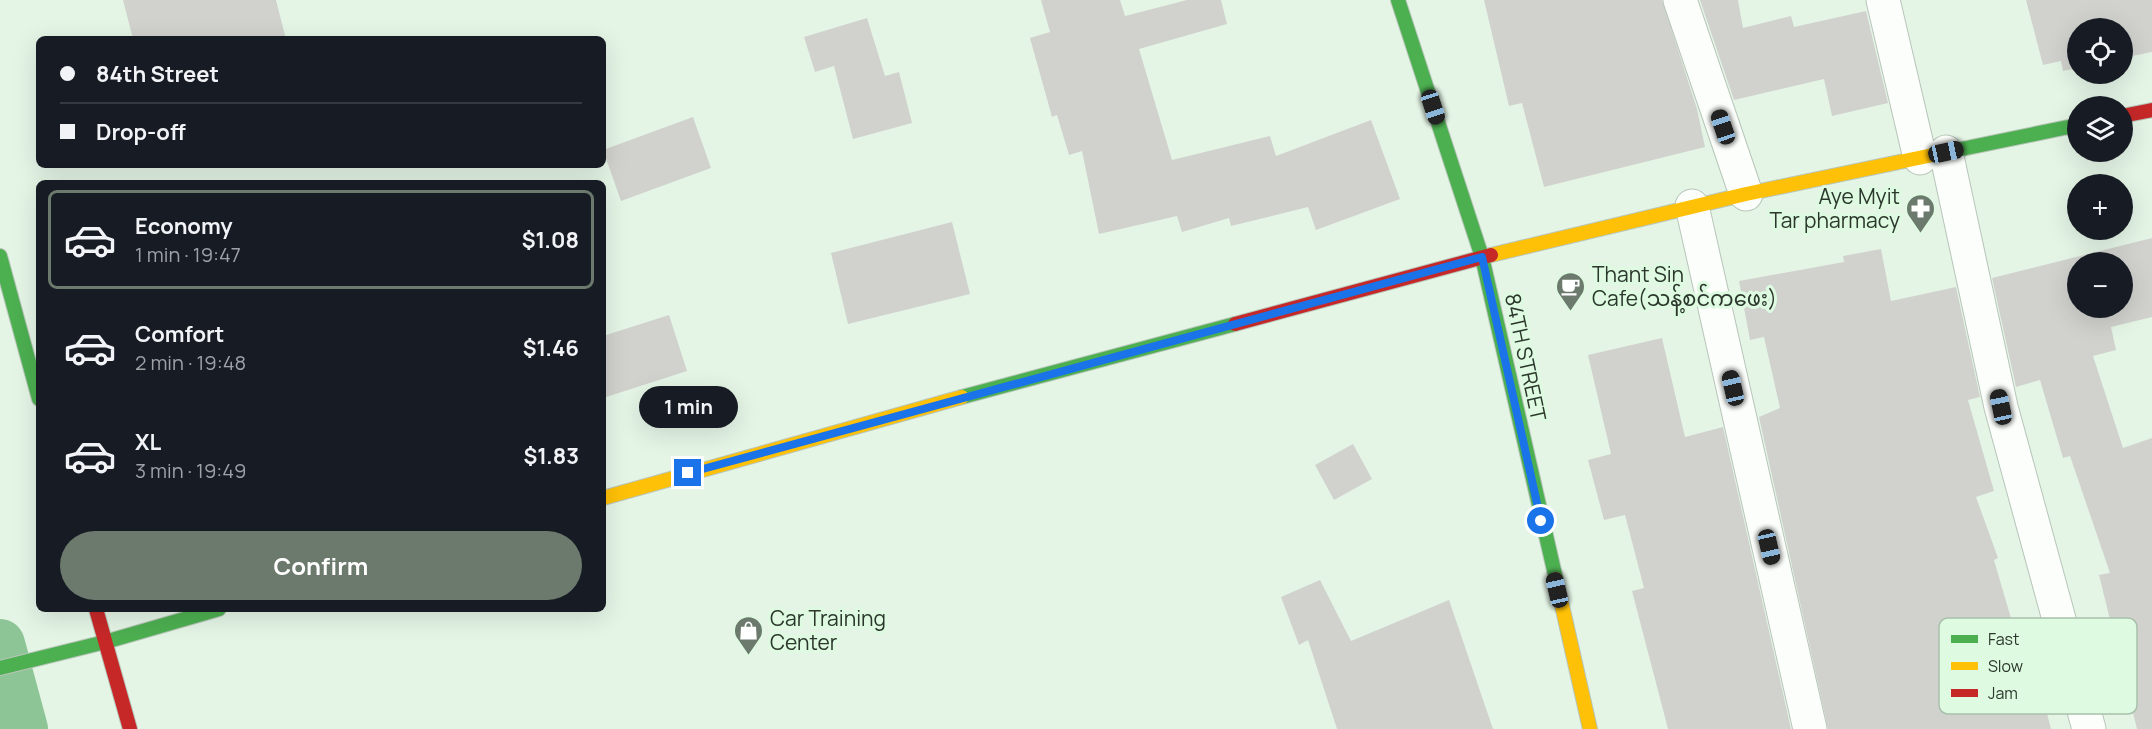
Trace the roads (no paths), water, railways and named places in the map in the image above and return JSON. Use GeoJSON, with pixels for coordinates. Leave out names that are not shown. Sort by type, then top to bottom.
{"type":"FeatureCollection","features":[{"type":"Feature","properties":{"kind":"street","name":"84TH STREET"},"geometry":{"type":"LineString","coordinates":[[1398,0],[1482,257],[1590,729]]}},
{"type":"Feature","properties":{"kind":"street"},"geometry":{"type":"LineString","coordinates":[[1680,0],[1746,194]]}},
{"type":"Feature","properties":{"kind":"street"},"geometry":{"type":"LineString","coordinates":[[1883,0],[1933,155],[2059,618]]}},
{"type":"Feature","properties":{"kind":"street"},"geometry":{"type":"LineString","coordinates":[[2133,114],[2152,110]]}},
{"type":"Feature","properties":{"kind":"street"},"geometry":{"type":"LineString","coordinates":[[606,497],[774,448],[1482,257],[1746,194],[2067,127]]}},
{"type":"Feature","properties":{"kind":"street"},"geometry":{"type":"LineString","coordinates":[[1692,206],[1810,729]]}},
{"type":"Feature","properties":{"kind":"street"},"geometry":{"type":"LineString","coordinates":[[0,256],[36,388]]}},
{"type":"Feature","properties":{"kind":"street"},"geometry":{"type":"LineString","coordinates":[[96,612],[98,644],[130,729]]}},
{"type":"Feature","properties":{"kind":"street"},"geometry":{"type":"LineString","coordinates":[[0,668],[98,644],[209,612]]}},
{"type":"Feature","properties":{"kind":"street"},"geometry":{"type":"LineString","coordinates":[[2085,714],[2089,729]]}},
{"type":"Feature","properties":{"kind":"waterway"},"geometry":{"type":"LineString","coordinates":[[0,644],[23,729]]}},
{"type":"Feature","properties":{"kind":"place","name":"Aye Myit Tar pharmacy"},"geometry":{"type":"Point","coordinates":[1921,234]}},
{"type":"Feature","properties":{"kind":"place","name":"Thant Sin Cafe(သန့်စင်ကဖေး)"},"geometry":{"type":"Point","coordinates":[1571,312]}},
{"type":"Feature","properties":{"kind":"place","name":"Car Training Center"},"geometry":{"type":"Point","coordinates":[749,656]}}]}
